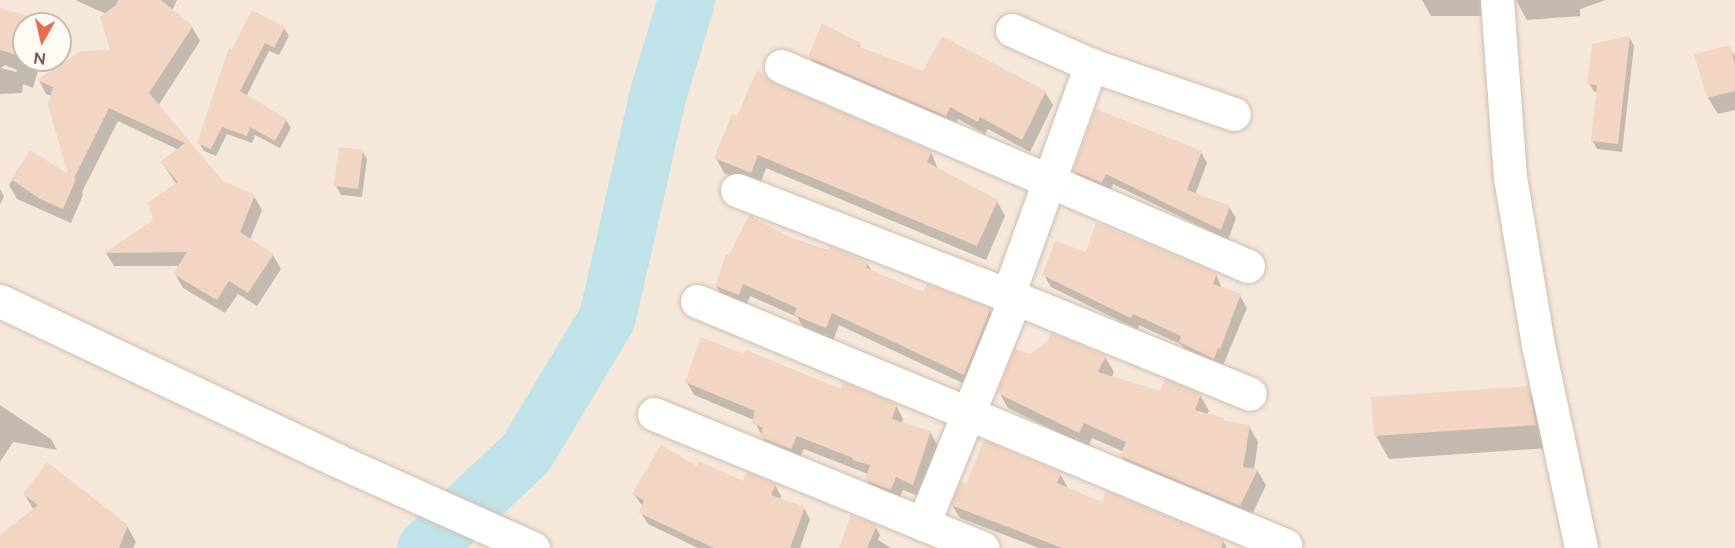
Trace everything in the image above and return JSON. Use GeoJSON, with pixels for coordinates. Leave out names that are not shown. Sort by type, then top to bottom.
{"type":"FeatureCollection","features":[{"type":"Feature","properties":{"kind":"street"},"geometry":{"type":"LineString","coordinates":[[1497,0],[1510,177],[1538,345],[1581,548]]}},
{"type":"Feature","properties":{"kind":"street"},"geometry":{"type":"LineString","coordinates":[[1012,30],[1091,65],[1234,114]]}},
{"type":"Feature","properties":{"kind":"street"},"geometry":{"type":"LineString","coordinates":[[926,533],[1012,297],[1048,180],[1091,65]]}},
{"type":"Feature","properties":{"kind":"street"},"geometry":{"type":"LineString","coordinates":[[782,66],[1248,266]]}},
{"type":"Feature","properties":{"kind":"street"},"geometry":{"type":"LineString","coordinates":[[737,190],[1012,297],[1250,394]]}},
{"type":"Feature","properties":{"kind":"street"},"geometry":{"type":"LineString","coordinates":[[0,301],[336,460],[531,547]]}},
{"type":"Feature","properties":{"kind":"street"},"geometry":{"type":"LineString","coordinates":[[697,301],[1285,545]]}},
{"type":"Feature","properties":{"kind":"street"},"geometry":{"type":"LineString","coordinates":[[654,414],[926,533],[982,548]]}},
{"type":"Feature","properties":{"kind":"shaded area"},"geometry":{"type":"Polygon","coordinates":[[[0,0],[1735,0],[1735,548],[0,548],[0,0]]]}},
{"type":"Feature","properties":{"kind":"building"},"geometry":{"type":"Polygon","coordinates":[[[118,0],[161,0],[193,26],[149,93],[223,181],[255,195],[240,232],[274,254],[248,293],[229,281],[217,300],[173,274],[187,252],[104,253],[153,220],[148,202],[178,182],[160,162],[185,143],[109,108],[74,178],[76,179],[63,209],[40,199],[11,179],[30,150],[68,174],[48,105],[53,87],[37,80],[49,72],[72,72],[72,57],[81,51],[110,50],[100,17],[116,5],[118,0]]]}},
{"type":"Feature","properties":{"kind":"building"},"geometry":{"type":"Polygon","coordinates":[[[0,8],[14,12],[12,12],[12,54],[0,50],[0,8]]]}},
{"type":"Feature","properties":{"kind":"building"},"geometry":{"type":"Polygon","coordinates":[[[252,10],[285,27],[274,48],[265,43],[240,91],[287,119],[275,141],[250,127],[247,136],[222,127],[211,149],[197,143],[229,48],[232,50],[252,10]]]}},
{"type":"Feature","properties":{"kind":"building"},"geometry":{"type":"Polygon","coordinates":[[[822,23],[860,43],[858,46],[923,71],[942,36],[1046,91],[1022,140],[980,117],[978,122],[950,107],[946,116],[808,57],[822,23]]]}},
{"type":"Feature","properties":{"kind":"building"},"geometry":{"type":"Polygon","coordinates":[[[1630,36],[1618,144],[1591,141],[1597,85],[1587,84],[1592,44],[1630,36]]]}},
{"type":"Feature","properties":{"kind":"building"},"geometry":{"type":"Polygon","coordinates":[[[1730,45],[1735,63],[1735,91],[1707,98],[1694,54],[1730,45]]]}},
{"type":"Feature","properties":{"kind":"building"},"geometry":{"type":"Polygon","coordinates":[[[757,70],[774,83],[932,151],[927,162],[998,200],[977,246],[758,155],[751,173],[714,158],[732,114],[737,116],[757,70]]]}},
{"type":"Feature","properties":{"kind":"building"},"geometry":{"type":"Polygon","coordinates":[[[1096,109],[1202,151],[1187,190],[1230,206],[1221,230],[1106,174],[1102,183],[1073,171],[1096,109]]]}},
{"type":"Feature","properties":{"kind":"building"},"geometry":{"type":"Polygon","coordinates":[[[339,147],[363,150],[358,189],[334,186],[339,147]]]}},
{"type":"Feature","properties":{"kind":"building"},"geometry":{"type":"Polygon","coordinates":[[[749,215],[785,235],[828,251],[830,246],[869,263],[866,268],[923,292],[927,284],[991,308],[964,375],[832,313],[826,328],[794,315],[797,308],[743,284],[739,295],[715,286],[726,254],[729,255],[749,215]]]}},
{"type":"Feature","properties":{"kind":"building"},"geometry":{"type":"Polygon","coordinates":[[[1096,223],[1217,273],[1213,284],[1241,294],[1214,359],[1179,342],[1181,336],[1133,314],[1131,318],[1042,275],[1055,241],[1086,252],[1096,223]]]}},
{"type":"Feature","properties":{"kind":"building"},"geometry":{"type":"Polygon","coordinates":[[[1051,333],[1106,356],[1098,372],[1160,391],[1165,379],[1201,394],[1195,410],[1224,418],[1224,421],[1250,425],[1243,467],[1258,469],[1240,506],[1120,456],[1126,442],[1084,423],[1079,433],[997,393],[1015,349],[1030,354],[1047,342],[1051,333]]]}},
{"type":"Feature","properties":{"kind":"building"},"geometry":{"type":"Polygon","coordinates":[[[701,337],[744,354],[746,350],[841,389],[843,382],[897,404],[892,419],[931,431],[913,485],[896,477],[891,490],[865,480],[870,465],[852,460],[853,458],[797,436],[791,449],[760,437],[763,428],[752,423],[755,411],[685,382],[701,337]]]}},
{"type":"Feature","properties":{"kind":"building"},"geometry":{"type":"Polygon","coordinates":[[[1528,386],[1536,425],[1374,436],[1371,397],[1528,386]]]}},
{"type":"Feature","properties":{"kind":"building"},"geometry":{"type":"Polygon","coordinates":[[[984,440],[1061,473],[1057,483],[1102,502],[1106,491],[1224,540],[1221,548],[1062,548],[951,505],[961,482],[966,484],[984,440]]]}},
{"type":"Feature","properties":{"kind":"building"},"geometry":{"type":"Polygon","coordinates":[[[661,445],[697,466],[699,461],[743,481],[747,472],[776,484],[771,495],[805,507],[790,548],[714,548],[639,513],[644,500],[632,494],[661,445]]]}},
{"type":"Feature","properties":{"kind":"building"},"geometry":{"type":"Polygon","coordinates":[[[47,462],[128,525],[119,548],[0,548],[0,535],[38,505],[23,494],[47,462]]]}},
{"type":"Feature","properties":{"kind":"building"},"geometry":{"type":"Polygon","coordinates":[[[851,515],[877,525],[867,548],[839,548],[851,515]]]}},
{"type":"Feature","properties":{"kind":"waterway"},"geometry":{"type":"LineString","coordinates":[[425,548],[526,452],[607,317],[658,93],[686,0]]}}]}
